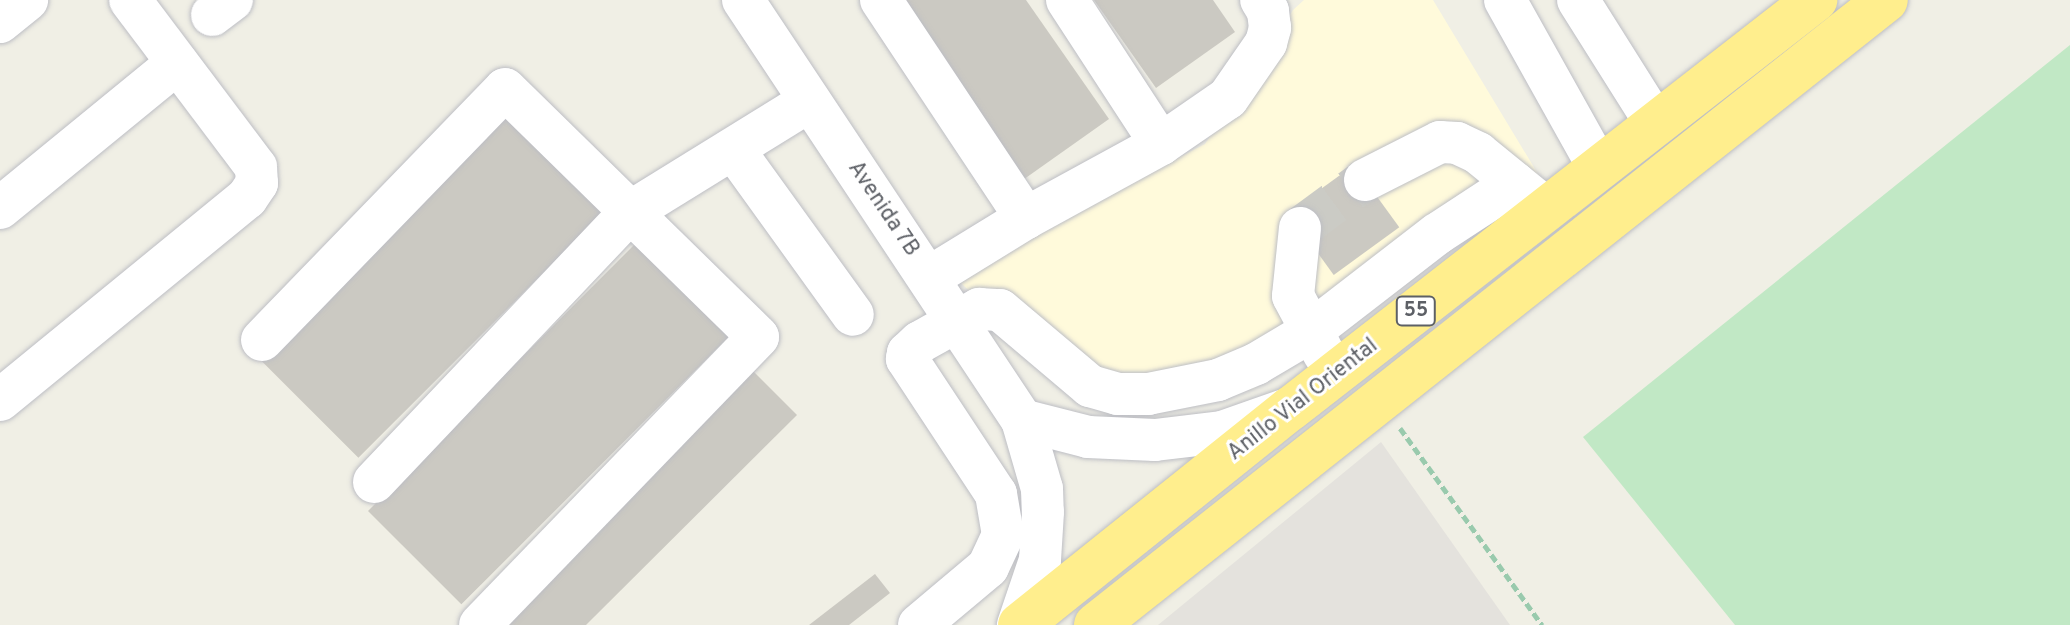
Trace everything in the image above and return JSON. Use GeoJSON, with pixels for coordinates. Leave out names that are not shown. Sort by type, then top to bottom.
{"type":"FeatureCollection","features":[{"type":"Feature","properties":{"kind":"highway","name":"55"},"geometry":{"type":"LineString","coordinates":[[1096,625],[1886,0]]}},
{"type":"Feature","properties":{"kind":"highway","name":"Anillo Vial Oriental"},"geometry":{"type":"LineString","coordinates":[[1019,625],[1336,373],[1531,196],[1599,168],[1806,3]]}},
{"type":"Feature","properties":{"kind":"street"},"geometry":{"type":"LineString","coordinates":[[0,22],[27,0]]}},
{"type":"Feature","properties":{"kind":"street"},"geometry":{"type":"LineString","coordinates":[[0,400],[247,198],[257,183],[256,167],[130,0]]}},
{"type":"Feature","properties":{"kind":"street","name":"Avenida 7B"},"geometry":{"type":"LineString","coordinates":[[743,0],[930,277],[1022,420],[1042,489],[1043,525],[1034,584],[1019,625]]}},
{"type":"Feature","properties":{"kind":"street"},"geometry":{"type":"LineString","coordinates":[[881,0],[1026,218]]}},
{"type":"Feature","properties":{"kind":"street"},"geometry":{"type":"LineString","coordinates":[[1067,0],[1161,144]]}},
{"type":"Feature","properties":{"kind":"street"},"geometry":{"type":"LineString","coordinates":[[930,277],[1026,218],[1161,144],[1228,98],[1266,43],[1270,28],[1268,11],[1261,0]]}},
{"type":"Feature","properties":{"kind":"street"},"geometry":{"type":"LineString","coordinates":[[1505,0],[1599,168]]}},
{"type":"Feature","properties":{"kind":"street"},"geometry":{"type":"LineString","coordinates":[[1578,0],[1656,124]]}},
{"type":"Feature","properties":{"kind":"street"},"geometry":{"type":"LineString","coordinates":[[0,208],[177,63]]}},
{"type":"Feature","properties":{"kind":"street"},"geometry":{"type":"LineString","coordinates":[[262,340],[505,89],[758,337],[480,625]]}},
{"type":"Feature","properties":{"kind":"street"},"geometry":{"type":"LineString","coordinates":[[374,482],[630,212],[810,101]]}},
{"type":"Feature","properties":{"kind":"street"},"geometry":{"type":"LineString","coordinates":[[946,617],[988,567],[1003,535],[996,494],[907,359],[908,353],[957,319],[979,309],[1000,310],[1090,386],[1118,394],[1148,394],[1218,380],[1256,364],[1310,332],[1437,234],[1531,196],[1478,153],[1457,143],[1440,142],[1365,180]]}},
{"type":"Feature","properties":{"kind":"street"},"geometry":{"type":"LineString","coordinates":[[734,150],[853,315]]}},
{"type":"Feature","properties":{"kind":"street"},"geometry":{"type":"LineString","coordinates":[[1300,228],[1293,296],[1310,332],[1336,373]]}},
{"type":"Feature","properties":{"kind":"street"},"geometry":{"type":"LineString","coordinates":[[1022,420],[1088,437],[1155,440],[1222,432],[1290,409]]}},
{"type":"Feature","properties":{"kind":"path"},"geometry":{"type":"LineString","coordinates":[[1380,400],[1542,625]]}},
{"type":"Feature","properties":{"kind":"shaded area"},"geometry":{"type":"Polygon","coordinates":[[[1304,0],[1433,0],[1541,179],[1254,389],[1089,400],[952,275],[1205,144],[1293,10],[1304,0]]]}},
{"type":"Feature","properties":{"kind":"shaded area"},"geometry":{"type":"Polygon","coordinates":[[[1381,442],[1510,625],[1158,625],[1381,442]]]}},
{"type":"Feature","properties":{"kind":"green space"},"geometry":{"type":"Polygon","coordinates":[[[2070,45],[2070,625],[1735,625],[1583,437],[2070,45]]]}},
{"type":"Feature","properties":{"kind":"building"},"geometry":{"type":"Polygon","coordinates":[[[894,0],[1026,0],[1109,119],[1020,182],[894,0]]]}},
{"type":"Feature","properties":{"kind":"building"},"geometry":{"type":"Polygon","coordinates":[[[1094,0],[1213,0],[1235,32],[1156,88],[1094,0]]]}},
{"type":"Feature","properties":{"kind":"building"},"geometry":{"type":"Polygon","coordinates":[[[509,112],[607,210],[358,458],[261,360],[509,112]]]}},
{"type":"Feature","properties":{"kind":"building"},"geometry":{"type":"Polygon","coordinates":[[[1354,165],[1399,227],[1334,275],[1288,213],[1354,165]]]}},
{"type":"Feature","properties":{"kind":"building"},"geometry":{"type":"Polygon","coordinates":[[[636,243],[729,336],[461,604],[368,511],[636,243]]]}},
{"type":"Feature","properties":{"kind":"building"},"geometry":{"type":"Polygon","coordinates":[[[751,369],[797,415],[586,625],[494,625],[751,369]]]}},
{"type":"Feature","properties":{"kind":"building"},"geometry":{"type":"Polygon","coordinates":[[[875,574],[890,593],[849,625],[809,625],[875,574]]]}},
{"type":"Feature","properties":{"kind":"tunnel"},"geometry":{"type":"LineString","coordinates":[[1300,228],[1365,180]]}}]}
